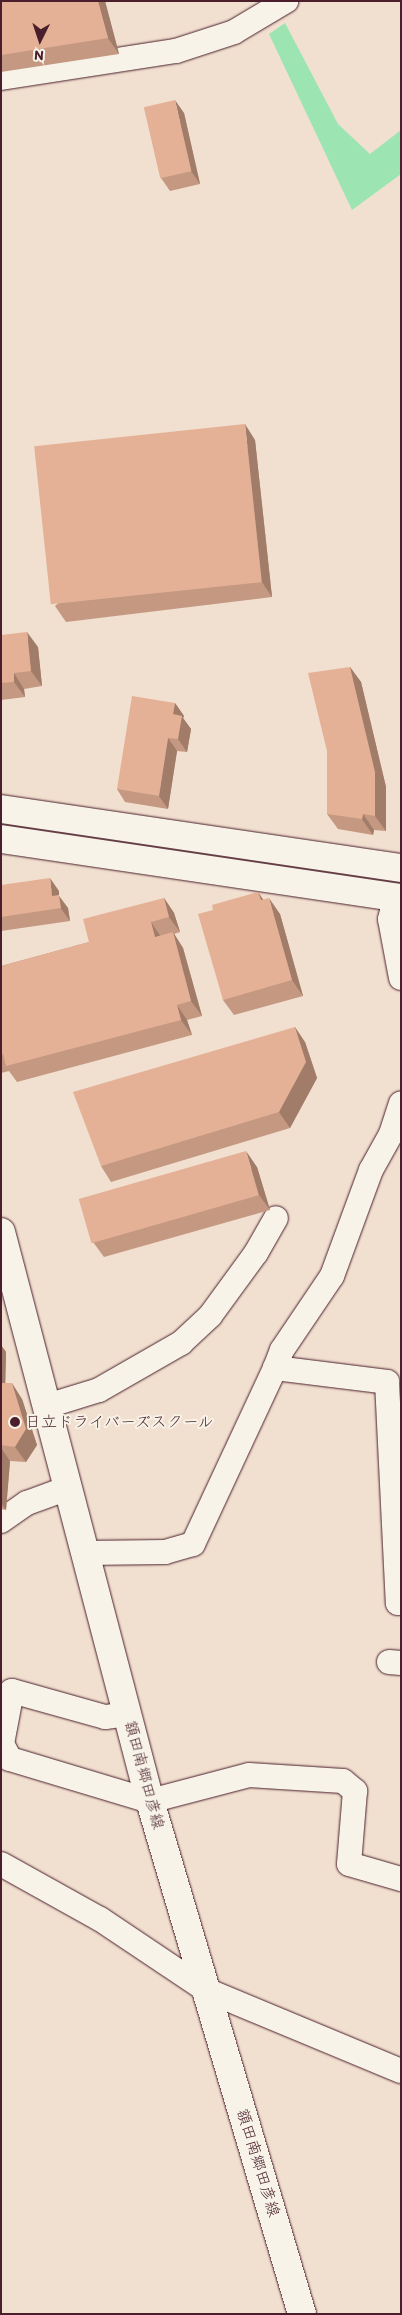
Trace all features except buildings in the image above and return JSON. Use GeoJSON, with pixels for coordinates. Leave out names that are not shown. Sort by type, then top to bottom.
{"type":"FeatureCollection","features":[{"type":"Feature","properties":{"kind":"main road"},"geometry":{"type":"LineString","coordinates":[[1,809],[401,868]]}},
{"type":"Feature","properties":{"kind":"main road"},"geometry":{"type":"LineString","coordinates":[[1,839],[398,898]]}},
{"type":"Feature","properties":{"kind":"main road","name":"額田南郷田彦線"},"geometry":{"type":"LineString","coordinates":[[1,1232],[150,1801],[302,2314]]}},
{"type":"Feature","properties":{"kind":"street"},"geometry":{"type":"LineString","coordinates":[[1,78],[176,51],[234,32],[286,1]]}},
{"type":"Feature","properties":{"kind":"street"},"geometry":{"type":"LineString","coordinates":[[398,898],[390,919],[401,978]]}},
{"type":"Feature","properties":{"kind":"street"},"geometry":{"type":"LineString","coordinates":[[85,1552],[165,1552],[193,1544],[282,1350],[332,1276],[371,1170],[391,1134],[401,1104]]}},
{"type":"Feature","properties":{"kind":"street"},"geometry":{"type":"LineString","coordinates":[[47,1406],[99,1390],[181,1343],[210,1316],[256,1253],[276,1218]]}},
{"type":"Feature","properties":{"kind":"street"},"geometry":{"type":"LineString","coordinates":[[274,1368],[387,1382],[398,1603],[401,1603]]}},
{"type":"Feature","properties":{"kind":"street"},"geometry":{"type":"LineString","coordinates":[[1,1521],[27,1503],[68,1488]]}},
{"type":"Feature","properties":{"kind":"street"},"geometry":{"type":"LineString","coordinates":[[127,1714],[105,1716],[12,1690],[2,1744],[10,1758],[150,1801],[249,1775],[343,1782],[354,1791],[349,1864],[401,1879]]}},
{"type":"Feature","properties":{"kind":"street"},"geometry":{"type":"LineString","coordinates":[[1,1864],[100,1919],[206,1990],[401,2071]]}},
{"type":"Feature","properties":{"kind":"green space"},"geometry":{"type":"Polygon","coordinates":[[[285,23],[338,124],[370,154],[401,130],[401,174],[352,210],[269,34],[285,23]]]}},
{"type":"Feature","properties":{"kind":"place","name":"日立ドライバーズスクール"},"geometry":{"type":"Point","coordinates":[15,1422]}}]}
